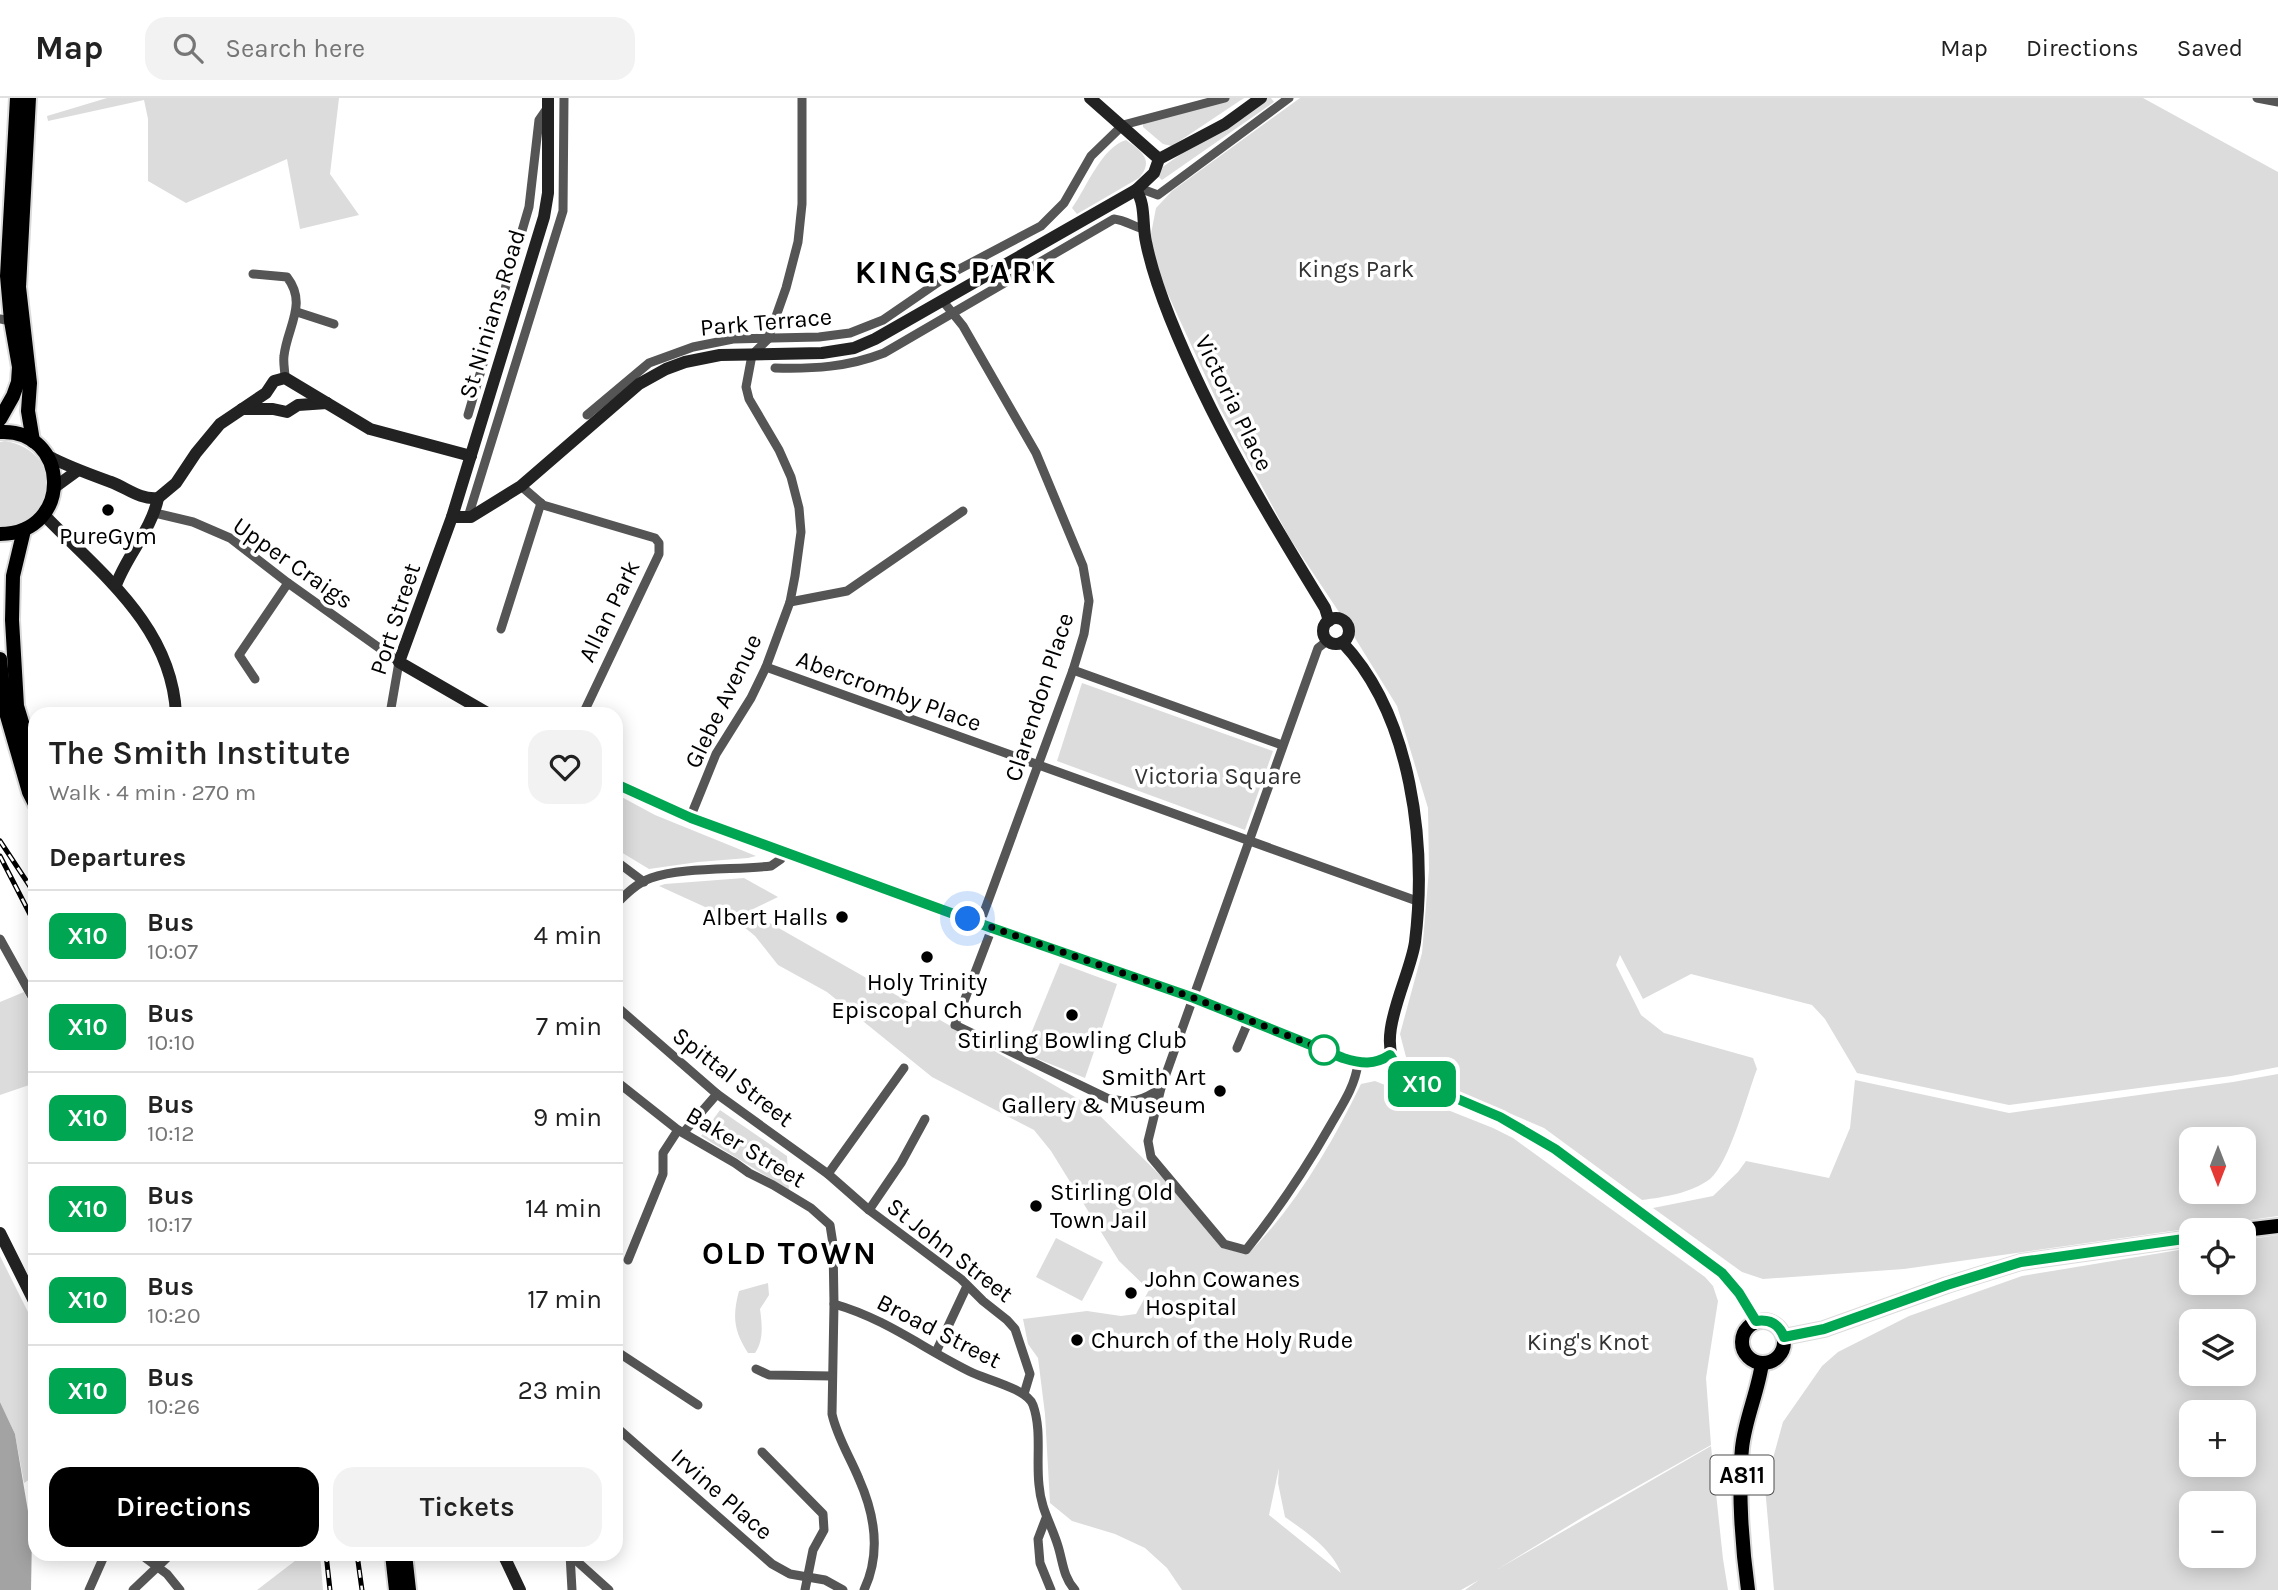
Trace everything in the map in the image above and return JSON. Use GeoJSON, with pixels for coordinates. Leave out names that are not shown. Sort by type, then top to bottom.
{"type":"FeatureCollection","features":[{"type":"Feature","properties":{"kind":"main road"},"geometry":{"type":"LineString","coordinates":[[0,419],[5,414],[18,382],[19,367],[5,320],[17,98]]}},
{"type":"Feature","properties":{"kind":"main road"},"geometry":{"type":"LineString","coordinates":[[30,98],[19,287],[30,383],[28,411],[33,441]]}},
{"type":"Feature","properties":{"kind":"main road"},"geometry":{"type":"LineString","coordinates":[[0,432],[19,434],[33,441],[48,456],[54,471],[55,487],[52,502],[44,515],[24,530],[0,534]]}},
{"type":"Feature","properties":{"kind":"main road"},"geometry":{"type":"LineString","coordinates":[[24,530],[13,576],[12,620],[17,706],[28,742]]}},
{"type":"Feature","properties":{"kind":"main road"},"geometry":{"type":"LineString","coordinates":[[0,659],[5,709],[28,789]]}},
{"type":"Feature","properties":{"kind":"main road"},"geometry":{"type":"LineString","coordinates":[[2256,1229],[2278,1226]]}},
{"type":"Feature","properties":{"kind":"main road"},"geometry":{"type":"LineString","coordinates":[[1784,1337],[1824,1329],[1958,1281],[2021,1262],[2179,1240]]}},
{"type":"Feature","properties":{"kind":"main road"},"geometry":{"type":"LineString","coordinates":[[1756,1321],[1770,1321],[1784,1337],[1783,1350],[1775,1360],[1762,1363],[1749,1358],[1741,1345],[1746,1328],[1756,1321]]}},
{"type":"Feature","properties":{"kind":"main road","name":"A811"},"geometry":{"type":"LineString","coordinates":[[1748,1590],[1743,1537],[1742,1450],[1762,1363]]}},
{"type":"Feature","properties":{"kind":"main road"},"geometry":{"type":"LineString","coordinates":[[393,1561],[396,1590]]}},
{"type":"Feature","properties":{"kind":"main road"},"geometry":{"type":"LineString","coordinates":[[406,1561],[409,1590]]}},
{"type":"Feature","properties":{"kind":"street"},"geometry":{"type":"LineString","coordinates":[[468,517],[563,211],[564,98]]}},
{"type":"Feature","properties":{"kind":"street"},"geometry":{"type":"LineString","coordinates":[[752,355],[768,338],[786,289],[798,242],[802,204],[802,98]]}},
{"type":"Feature","properties":{"kind":"street"},"geometry":{"type":"LineString","coordinates":[[1090,98],[1159,159]]}},
{"type":"Feature","properties":{"kind":"street","name":"Park Terrace"},"geometry":{"type":"LineString","coordinates":[[587,415],[649,363],[693,347],[733,339],[819,337],[850,333],[883,320],[950,274],[1041,226],[1064,204],[1091,156],[1123,125],[1225,98]]}},
{"type":"Feature","properties":{"kind":"street"},"geometry":{"type":"LineString","coordinates":[[452,517],[468,517],[482,512],[521,486],[639,384],[653,375],[685,362],[731,354],[822,353],[854,348],[875,340],[1137,189],[1154,173],[1159,159],[1225,124],[1261,98]]}},
{"type":"Feature","properties":{"kind":"street"},"geometry":{"type":"LineString","coordinates":[[1137,189],[1158,195],[1289,98]]}},
{"type":"Feature","properties":{"kind":"street"},"geometry":{"type":"LineString","coordinates":[[2257,98],[2278,102]]}},
{"type":"Feature","properties":{"kind":"street"},"geometry":{"type":"LineString","coordinates":[[468,415],[529,207],[539,120],[548,102]]}},
{"type":"Feature","properties":{"kind":"street","name":"St Ninians Road"},"geometry":{"type":"LineString","coordinates":[[445,537],[544,217],[548,193],[548,102]]}},
{"type":"Feature","properties":{"kind":"street","name":"Victoria Place"},"geometry":{"type":"LineString","coordinates":[[1137,189],[1141,197],[1143,229],[1158,285],[1193,371],[1230,449],[1325,608],[1329,621]]}},
{"type":"Feature","properties":{"kind":"street"},"geometry":{"type":"LineString","coordinates":[[775,368],[807,369],[858,363],[884,353],[1114,219],[1122,219],[1128,225],[1143,229]]}},
{"type":"Feature","properties":{"kind":"street"},"geometry":{"type":"LineString","coordinates":[[253,274],[287,277],[294,286],[296,312],[284,356],[285,378]]}},
{"type":"Feature","properties":{"kind":"street","name":"Clarendon Place"},"geometry":{"type":"LineString","coordinates":[[942,300],[963,327],[1036,453],[1083,566],[1089,601],[1084,634],[1073,670],[955,1025],[1110,1099],[1131,1103],[1149,1097],[1161,1088]]}},
{"type":"Feature","properties":{"kind":"street"},"geometry":{"type":"LineString","coordinates":[[296,312],[334,324]]}},
{"type":"Feature","properties":{"kind":"street","name":"Glebe Avenue"},"geometry":{"type":"LineString","coordinates":[[691,818],[716,754],[766,667],[790,602],[801,532],[799,508],[791,477],[749,398],[746,387],[752,355]]}},
{"type":"Feature","properties":{"kind":"street"},"geometry":{"type":"LineString","coordinates":[[485,357],[498,360]]}},
{"type":"Feature","properties":{"kind":"street"},"geometry":{"type":"LineString","coordinates":[[116,586],[126,562],[155,513],[159,498],[176,483],[196,453],[220,425],[266,393],[274,381],[285,378],[293,381],[299,388],[370,429],[471,456]]}},
{"type":"Feature","properties":{"kind":"street"},"geometry":{"type":"LineString","coordinates":[[298,405],[299,388]]}},
{"type":"Feature","properties":{"kind":"street"},"geometry":{"type":"LineString","coordinates":[[266,393],[266,400],[273,409]]}},
{"type":"Feature","properties":{"kind":"street"},"geometry":{"type":"LineString","coordinates":[[242,409],[287,412],[298,405],[327,403]]}},
{"type":"Feature","properties":{"kind":"street"},"geometry":{"type":"LineString","coordinates":[[48,456],[77,471],[114,483],[142,497],[159,498]]}},
{"type":"Feature","properties":{"kind":"street"},"geometry":{"type":"LineString","coordinates":[[55,487],[77,471]]}},
{"type":"Feature","properties":{"kind":"street","name":"Allan Park"},"geometry":{"type":"LineString","coordinates":[[521,486],[541,503],[655,538],[659,543],[659,554],[586,707]]}},
{"type":"Feature","properties":{"kind":"street"},"geometry":{"type":"LineString","coordinates":[[501,629],[541,503]]}},
{"type":"Feature","properties":{"kind":"street"},"geometry":{"type":"LineString","coordinates":[[790,602],[847,590],[963,511]]}},
{"type":"Feature","properties":{"kind":"street","name":"Upper Craigs"},"geometry":{"type":"LineString","coordinates":[[155,513],[193,522],[230,538],[399,662]]}},
{"type":"Feature","properties":{"kind":"street"},"geometry":{"type":"LineString","coordinates":[[44,515],[116,586],[160,647],[174,687],[175,707]]}},
{"type":"Feature","properties":{"kind":"street","name":"Port Street"},"geometry":{"type":"LineString","coordinates":[[391,707],[399,662],[445,537]]}},
{"type":"Feature","properties":{"kind":"street"},"geometry":{"type":"LineString","coordinates":[[255,679],[239,655],[288,583]]}},
{"type":"Feature","properties":{"kind":"street"},"geometry":{"type":"LineString","coordinates":[[1336,619],[1347,625],[1348,636],[1342,642],[1334,644],[1327,640],[1323,630],[1329,621],[1336,619]]}},
{"type":"Feature","properties":{"kind":"street"},"geometry":{"type":"LineString","coordinates":[[1327,640],[1318,649],[1282,745],[1161,1088],[1148,1141],[1150,1157],[1224,1244],[1246,1250],[1286,1199],[1307,1166],[1352,1089],[1358,1063]]}},
{"type":"Feature","properties":{"kind":"street"},"geometry":{"type":"LineString","coordinates":[[1342,642],[1359,659],[1381,699],[1399,748],[1408,779],[1419,854],[1412,961],[1390,1030],[1390,1055],[1406,1075],[1500,1117],[1583,1168],[1722,1273],[1739,1293],[1756,1321]]}},
{"type":"Feature","properties":{"kind":"street"},"geometry":{"type":"LineString","coordinates":[[399,662],[477,707]]}},
{"type":"Feature","properties":{"kind":"street","name":"Abercromby Place"},"geometry":{"type":"LineString","coordinates":[[766,667],[1039,766]]}},
{"type":"Feature","properties":{"kind":"street"},"geometry":{"type":"LineString","coordinates":[[1073,670],[1282,745]]}},
{"type":"Feature","properties":{"kind":"street"},"geometry":{"type":"LineString","coordinates":[[1039,766],[1417,901]]}},
{"type":"Feature","properties":{"kind":"street"},"geometry":{"type":"LineString","coordinates":[[623,787],[691,818],[986,926],[1194,998],[1358,1063],[1376,1063],[1390,1055]]}},
{"type":"Feature","properties":{"kind":"street"},"geometry":{"type":"LineString","coordinates":[[623,898],[651,878],[771,866],[784,852]]}},
{"type":"Feature","properties":{"kind":"street"},"geometry":{"type":"LineString","coordinates":[[623,866],[643,882]]}},
{"type":"Feature","properties":{"kind":"street"},"geometry":{"type":"LineString","coordinates":[[0,939],[28,989]]}},
{"type":"Feature","properties":{"kind":"street","name":"Spittal Street"},"geometry":{"type":"LineString","coordinates":[[623,1012],[717,1094],[828,1174]]}},
{"type":"Feature","properties":{"kind":"street"},"geometry":{"type":"LineString","coordinates":[[1237,1048],[1249,1020]]}},
{"type":"Feature","properties":{"kind":"street"},"geometry":{"type":"LineString","coordinates":[[828,1174],[904,1068]]}},
{"type":"Feature","properties":{"kind":"street","name":"Baker Street"},"geometry":{"type":"LineString","coordinates":[[623,1086],[681,1131],[824,1218],[832,1232],[832,1414],[834,1426],[860,1481],[873,1521],[874,1562],[864,1590]]}},
{"type":"Feature","properties":{"kind":"street"},"geometry":{"type":"LineString","coordinates":[[628,1260],[663,1174],[663,1153],[717,1094]]}},
{"type":"Feature","properties":{"kind":"street","name":"St John Street"},"geometry":{"type":"LineString","coordinates":[[869,1210],[901,1163],[925,1119]]}},
{"type":"Feature","properties":{"kind":"street","name":"St John Street"},"geometry":{"type":"LineString","coordinates":[[828,1174],[869,1210],[961,1279],[1007,1320],[1015,1329],[1030,1374],[1024,1394]]}},
{"type":"Feature","properties":{"kind":"street"},"geometry":{"type":"LineString","coordinates":[[0,1233],[28,1289]]}},
{"type":"Feature","properties":{"kind":"street"},"geometry":{"type":"LineString","coordinates":[[936,1352],[967,1286]]}},
{"type":"Feature","properties":{"kind":"street","name":"Broad Street"},"geometry":{"type":"LineString","coordinates":[[834,1304],[863,1312],[972,1372],[1024,1394]]}},
{"type":"Feature","properties":{"kind":"street"},"geometry":{"type":"LineString","coordinates":[[623,1356],[698,1405]]}},
{"type":"Feature","properties":{"kind":"street"},"geometry":{"type":"LineString","coordinates":[[756,1368],[769,1375],[832,1376]]}},
{"type":"Feature","properties":{"kind":"street"},"geometry":{"type":"LineString","coordinates":[[1024,1394],[1032,1402],[1034,1412],[1038,1482],[1046,1518],[1058,1546],[1063,1570],[1075,1590]]}},
{"type":"Feature","properties":{"kind":"street","name":"Irvine Place"},"geometry":{"type":"LineString","coordinates":[[623,1433],[772,1564],[790,1574],[825,1580],[844,1590]]}},
{"type":"Feature","properties":{"kind":"street"},"geometry":{"type":"LineString","coordinates":[[762,1452],[823,1514],[824,1530],[813,1550],[806,1590]]}},
{"type":"Feature","properties":{"kind":"street"},"geometry":{"type":"LineString","coordinates":[[1046,1518],[1038,1539],[1040,1563],[1051,1590]]}},
{"type":"Feature","properties":{"kind":"street"},"geometry":{"type":"LineString","coordinates":[[89,1590],[102,1561]]}},
{"type":"Feature","properties":{"kind":"street"},"geometry":{"type":"LineString","coordinates":[[150,1561],[180,1590]]}},
{"type":"Feature","properties":{"kind":"street"},"geometry":{"type":"LineString","coordinates":[[133,1590],[164,1561]]}},
{"type":"Feature","properties":{"kind":"street"},"geometry":{"type":"LineString","coordinates":[[506,1561],[520,1590]]}},
{"type":"Feature","properties":{"kind":"street"},"geometry":{"type":"LineString","coordinates":[[570,1561],[572,1590]]}},
{"type":"Feature","properties":{"kind":"street"},"geometry":{"type":"LineString","coordinates":[[578,1561],[609,1590]]}},
{"type":"Feature","properties":{"kind":"green space"},"geometry":{"type":"Polygon","coordinates":[[[107,98],[339,98],[330,174],[359,215],[300,229],[287,159],[186,203],[148,181],[148,119],[144,100],[48,121],[47,116],[107,98]]]}},
{"type":"Feature","properties":{"kind":"green space"},"geometry":{"type":"Polygon","coordinates":[[[1229,98],[1244,98],[1172,146],[1163,144],[1143,127],[1143,122],[1229,98]]]}},
{"type":"Feature","properties":{"kind":"green space"},"geometry":{"type":"Polygon","coordinates":[[[1261,98],[1271,98],[1274,102],[1162,180],[1154,173],[1261,98]]]}},
{"type":"Feature","properties":{"kind":"green space","name":"Kings Park"},"geometry":{"type":"Polygon","coordinates":[[[1300,98],[2143,98],[2278,172],[2278,1067],[2231,1076],[2009,1105],[1857,1073],[1825,1019],[1812,1005],[1691,974],[1643,999],[1620,955],[1616,965],[1641,1015],[1664,1033],[1753,1058],[1757,1069],[1731,1144],[1710,1179],[1686,1191],[1642,1200],[1544,1128],[1424,1077],[1413,1069],[1406,1057],[1400,1034],[1422,953],[1429,869],[1428,808],[1397,706],[1289,537],[1220,408],[1161,279],[1150,239],[1156,208],[1172,191],[1300,98]]]}},
{"type":"Feature","properties":{"kind":"green space"},"geometry":{"type":"Polygon","coordinates":[[[1126,140],[1144,156],[1144,172],[1139,178],[1077,214],[1072,208],[1095,169],[1109,151],[1126,140]]]}},
{"type":"Feature","properties":{"kind":"green space"},"geometry":{"type":"Polygon","coordinates":[[[5,441],[25,448],[39,460],[46,474],[47,490],[43,505],[33,517],[19,525],[0,526],[0,442],[5,441]]]}},
{"type":"Feature","properties":{"kind":"green space","name":"Victoria Square"},"geometry":{"type":"Polygon","coordinates":[[[1082,683],[1273,751],[1245,830],[1057,761],[1082,683]]]}},
{"type":"Feature","properties":{"kind":"green space"},"geometry":{"type":"Polygon","coordinates":[[[623,798],[655,815],[756,856],[698,862],[649,869],[623,853],[623,798]]]}},
{"type":"Feature","properties":{"kind":"green space","name":"King's Knot"},"geometry":{"type":"Polygon","coordinates":[[[744,878],[778,897],[749,911],[1089,1105],[1165,1180],[1224,1248],[1247,1255],[1297,1196],[1338,1129],[1361,1084],[1375,1081],[1513,1138],[1705,1277],[1713,1286],[1718,1301],[1706,1378],[1711,1445],[1583,1517],[1498,1569],[1711,1446],[1728,1590],[1465,1590],[1479,1580],[1461,1590],[1182,1590],[1167,1568],[1145,1548],[1115,1534],[1072,1521],[1050,1503],[1045,1414],[1038,1358],[1028,1344],[1023,1319],[1087,1311],[1121,1316],[1136,1314],[1149,1290],[1119,1261],[1051,1151],[1034,1130],[932,1077],[827,992],[778,965],[755,936],[738,922],[659,886],[744,878]],[[1279,1468],[1269,1515],[1341,1573],[1324,1548],[1285,1517],[1278,1483],[1279,1468]]]}},
{"type":"Feature","properties":{"kind":"green space"},"geometry":{"type":"Polygon","coordinates":[[[1060,963],[1117,984],[1085,1078],[1023,1053],[1060,963]]]}},
{"type":"Feature","properties":{"kind":"green space"},"geometry":{"type":"Polygon","coordinates":[[[24,992],[28,1000],[28,1085],[0,1095],[0,1002],[24,992]]]}},
{"type":"Feature","properties":{"kind":"green space"},"geometry":{"type":"Polygon","coordinates":[[[2278,1074],[2278,1216],[2256,1219],[2179,1218],[2179,1230],[1904,1269],[1763,1279],[1742,1272],[1653,1208],[1713,1196],[1746,1161],[1829,1178],[1850,1128],[1855,1080],[2009,1113],[2278,1074]]]}},
{"type":"Feature","properties":{"kind":"green space"},"geometry":{"type":"Polygon","coordinates":[[[720,1110],[787,1156],[789,1190],[701,1136],[720,1110]]]}},
{"type":"Feature","properties":{"kind":"green space"},"geometry":{"type":"Polygon","coordinates":[[[2278,1235],[2278,1590],[1774,1590],[1765,1487],[1783,1422],[1822,1366],[1838,1352],[1909,1316],[2022,1276],[2179,1250],[2179,1295],[2256,1295],[2256,1238],[2278,1235]]]}},
{"type":"Feature","properties":{"kind":"green space"},"geometry":{"type":"Polygon","coordinates":[[[1056,1238],[1103,1262],[1082,1301],[1036,1277],[1056,1238]]]}},
{"type":"Feature","properties":{"kind":"green space"},"geometry":{"type":"Polygon","coordinates":[[[0,1256],[28,1312],[28,1480],[24,1483],[15,1434],[0,1402],[0,1256]]]}},
{"type":"Feature","properties":{"kind":"green space"},"geometry":{"type":"Polygon","coordinates":[[[768,1283],[769,1295],[760,1309],[760,1343],[755,1353],[748,1353],[736,1324],[735,1309],[739,1291],[768,1283]]]}},
{"type":"Feature","properties":{"kind":"green space"},"geometry":{"type":"Polygon","coordinates":[[[295,1561],[321,1561],[323,1590],[257,1590],[295,1561]]]}},
{"type":"Feature","properties":{"kind":"shaded area"},"geometry":{"type":"Polygon","coordinates":[[[0,1402],[15,1434],[28,1511],[28,1561],[32,1561],[31,1590],[0,1590],[0,1402]]]}},
{"type":"Feature","properties":{"kind":"railway"},"geometry":{"type":"LineString","coordinates":[[0,841],[28,883]]}},
{"type":"Feature","properties":{"kind":"railway"},"geometry":{"type":"LineString","coordinates":[[0,856],[28,910]]}},
{"type":"Feature","properties":{"kind":"railway"},"geometry":{"type":"LineString","coordinates":[[327,1561],[330,1590]]}},
{"type":"Feature","properties":{"kind":"railway"},"geometry":{"type":"LineString","coordinates":[[358,1561],[362,1590]]}},
{"type":"Feature","properties":{"kind":"bus line","name":"X10"},"geometry":{"type":"LineString","coordinates":[[623,788],[664,808],[992,928],[1194,998],[1343,1058],[1358,1063],[1376,1063],[1390,1055],[1398,1068],[1413,1080],[1500,1117],[1583,1168],[1722,1273],[1739,1293],[1756,1321],[1770,1321],[1784,1337],[1824,1329],[1870,1311],[2021,1262],[2179,1240]]}},
{"type":"Feature","properties":{"kind":"place","name":"PureGym"},"geometry":{"type":"Point","coordinates":[108,510]}},
{"type":"Feature","properties":{"kind":"place","name":"Albert Halls"},"geometry":{"type":"Point","coordinates":[842,917]}},
{"type":"Feature","properties":{"kind":"place","name":"Holy Trinity Episcopal Church"},"geometry":{"type":"Point","coordinates":[927,957]}},
{"type":"Feature","properties":{"kind":"place","name":"Stirling Bowling Club"},"geometry":{"type":"Point","coordinates":[1072,1015]}},
{"type":"Feature","properties":{"kind":"place","name":"Smith Art Gallery & Museum"},"geometry":{"type":"Point","coordinates":[1220,1091]}},
{"type":"Feature","properties":{"kind":"place","name":"Stirling Old Town Jail"},"geometry":{"type":"Point","coordinates":[1036,1206]}},
{"type":"Feature","properties":{"kind":"place","name":"John Cowanes Hospital"},"geometry":{"type":"Point","coordinates":[1131,1293]}},
{"type":"Feature","properties":{"kind":"place","name":"Church of the Holy Rude"},"geometry":{"type":"Point","coordinates":[1077,1340]}},
{"type":"Feature","properties":{"kind":"district","name":"KINGS PARK"},"geometry":{"type":"Point","coordinates":[956,272]}},
{"type":"Feature","properties":{"kind":"district","name":"OLD TOWN"},"geometry":{"type":"Point","coordinates":[790,1253]}},
{"type":"Feature","properties":{"kind":"route"},"geometry":{"type":"LineString","coordinates":[[968,919],[1194,998],[1324,1050]]}}]}
